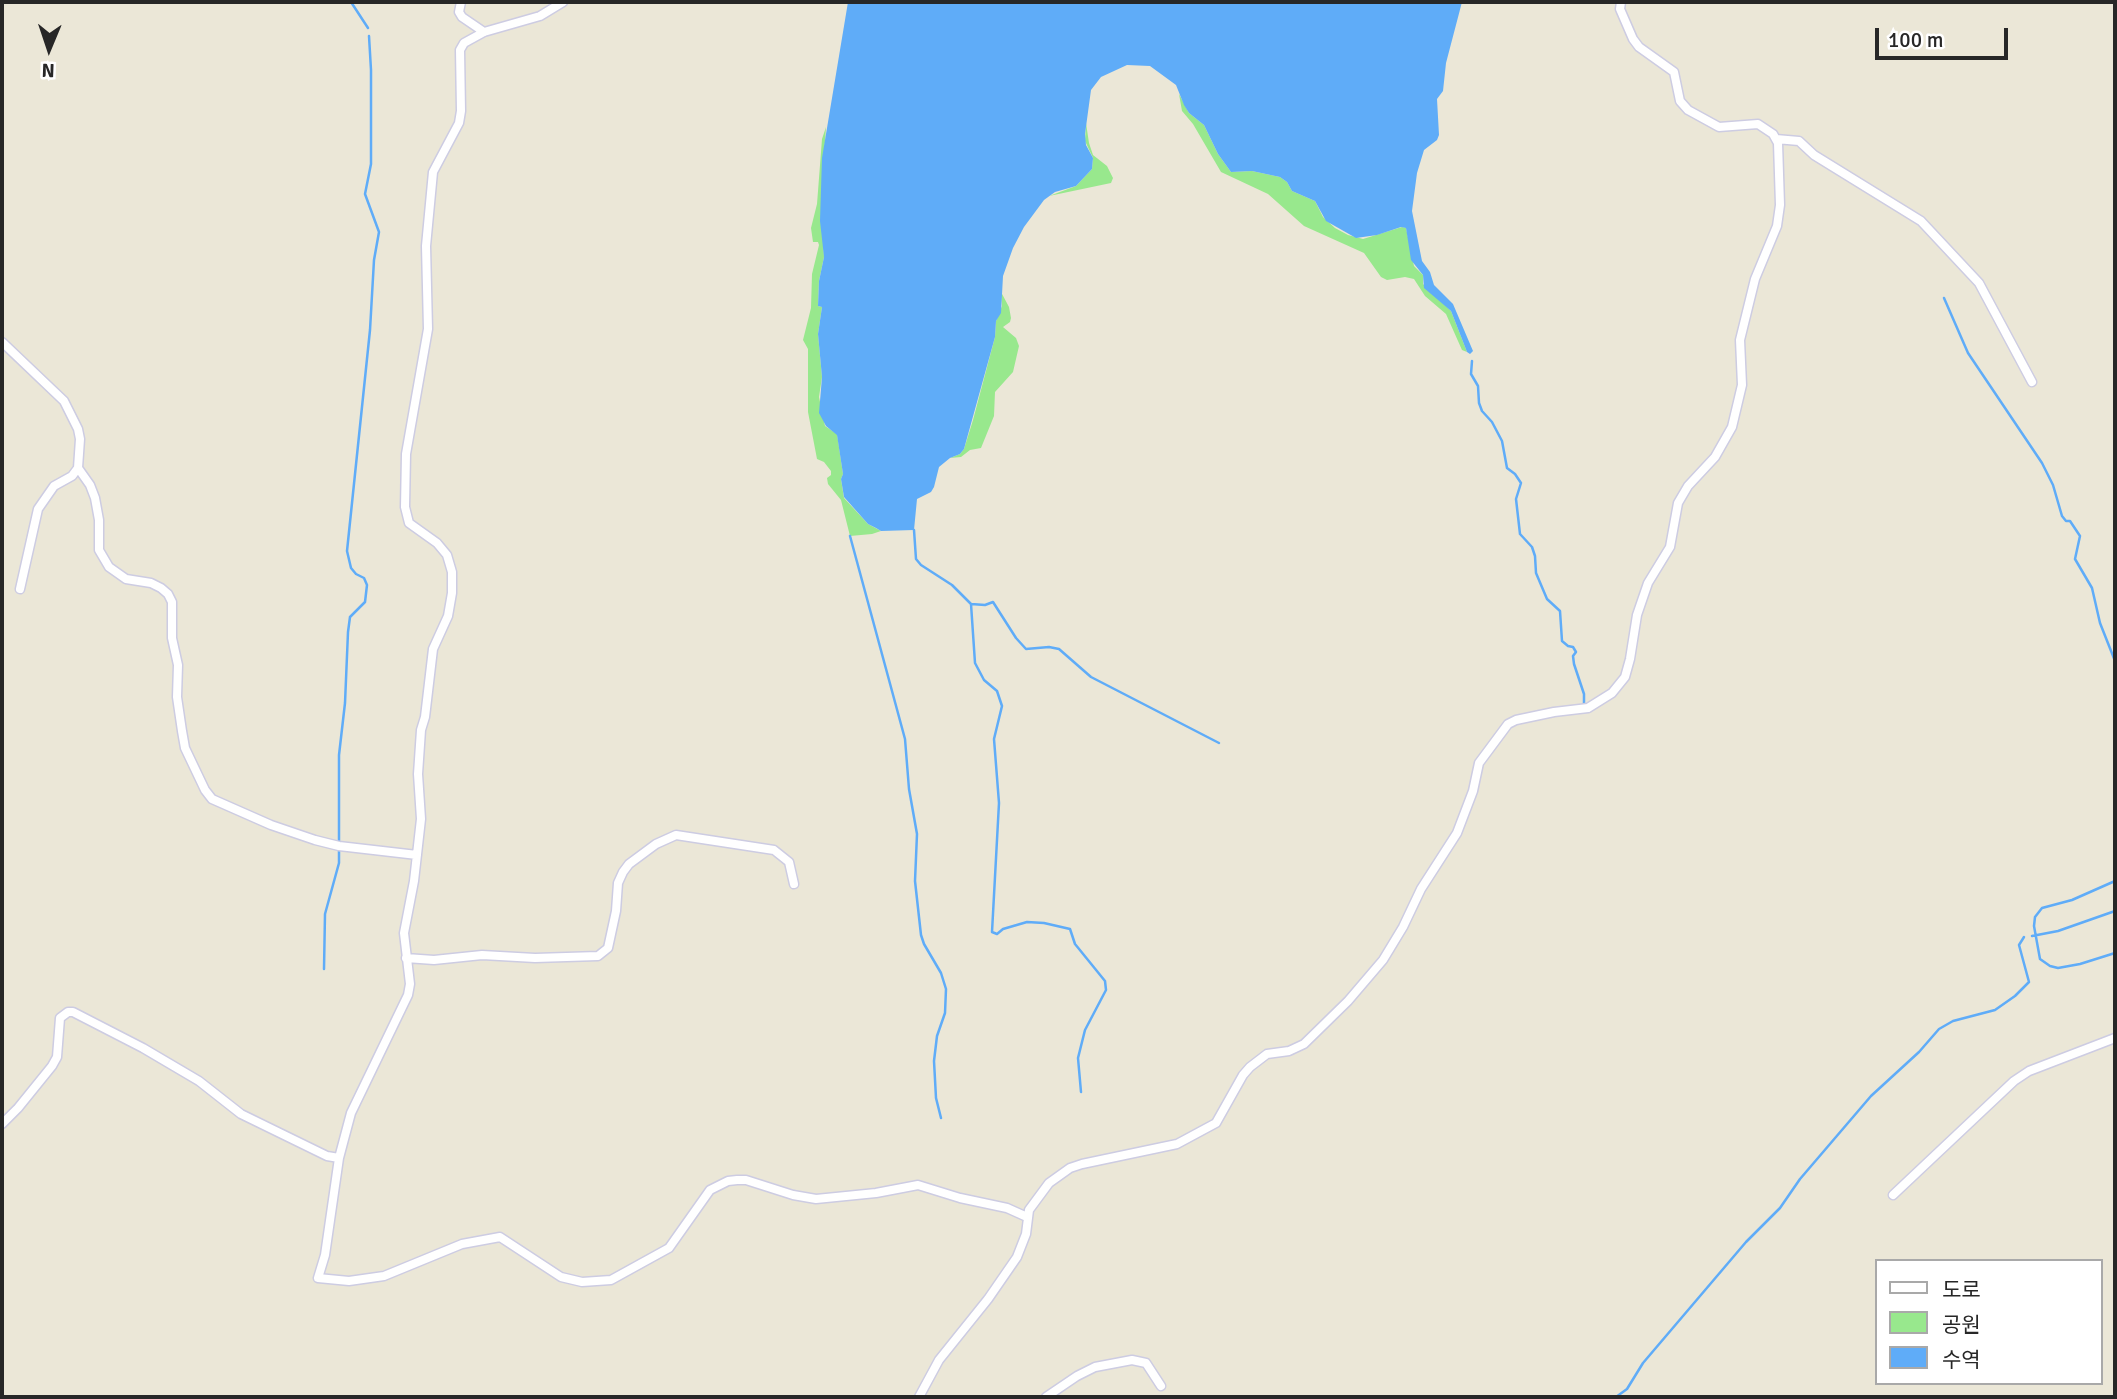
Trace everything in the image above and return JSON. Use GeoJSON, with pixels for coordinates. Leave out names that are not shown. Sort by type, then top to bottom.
{"type":"FeatureCollection","features":[{"type":"Feature","properties":{"kind":"street"},"geometry":{"type":"LineString","coordinates":[[461,2],[459,12],[462,17],[484,32]]}},
{"type":"Feature","properties":{"kind":"street"},"geometry":{"type":"LineString","coordinates":[[563,2],[540,16],[484,32],[464,43],[460,50],[459,122],[433,172],[426,246],[428,329],[406,454],[407,516],[410,523],[437,542],[447,555],[452,582],[448,616],[433,649],[421,730],[418,774],[421,819],[404,933],[410,974],[408,995],[351,1113],[339,1158],[325,1255],[318,1278],[332,1281],[384,1276],[462,1244],[500,1237],[561,1277],[582,1282],[611,1280],[669,1248],[710,1190],[737,1180],[746,1180],[793,1195],[816,1199],[876,1193],[918,1185],[1007,1208],[1027,1217]]}},
{"type":"Feature","properties":{"kind":"street"},"geometry":{"type":"LineString","coordinates":[[919,1397],[939,1360],[1017,1257],[1026,1234],[1027,1217],[1038,1195],[1049,1182],[1070,1168],[1177,1144],[1208,1129],[1222,1114],[1250,1067],[1267,1054],[1289,1051],[1304,1044],[1348,1001],[1390,949],[1421,890],[1457,833],[1473,791],[1479,763],[1508,724],[1554,712],[1581,710],[1604,699],[1620,685],[1630,659],[1643,594],[1673,541],[1678,503],[1688,486],[1715,457],[1732,427],[1742,385],[1740,340],[1755,279],[1779,215],[1776,139],[1773,134],[1758,124],[1719,127],[1684,106],[1678,96],[1674,72],[1639,47],[1620,9],[1621,2]]}},
{"type":"Feature","properties":{"kind":"street"},"geometry":{"type":"LineString","coordinates":[[1776,139],[1798,141],[1814,155],[1921,221],[1979,283],[2032,382]]}},
{"type":"Feature","properties":{"kind":"street"},"geometry":{"type":"LineString","coordinates":[[2,342],[64,401],[78,429],[80,451],[78,468],[72,476],[54,486],[42,501],[20,589]]}},
{"type":"Feature","properties":{"kind":"street"},"geometry":{"type":"LineString","coordinates":[[78,468],[90,485],[99,520],[99,550],[109,567],[126,579],[151,583],[161,588],[172,602],[172,638],[178,665],[177,697],[181,730],[186,748],[205,790],[212,799],[271,825],[315,840],[339,846],[417,855]]}},
{"type":"Feature","properties":{"kind":"street"},"geometry":{"type":"LineString","coordinates":[[406,958],[435,960],[474,955],[535,958],[598,956],[608,948],[616,911],[618,883],[623,872],[629,864],[656,844],[676,835],[774,850],[789,862],[794,884]]}},
{"type":"Feature","properties":{"kind":"street"},"geometry":{"type":"LineString","coordinates":[[2,1124],[52,1066],[57,1057],[60,1018],[63,1014],[73,1012],[198,1081],[241,1114],[327,1156],[339,1158]]}},
{"type":"Feature","properties":{"kind":"street"},"geometry":{"type":"LineString","coordinates":[[1893,1195],[2014,1081],[2029,1071],[2115,1038]]}},
{"type":"Feature","properties":{"kind":"street"},"geometry":{"type":"LineString","coordinates":[[1046,1397],[1095,1367],[1132,1360],[1146,1363],[1161,1386]]}},
{"type":"Feature","properties":{"kind":"green space"},"geometry":{"type":"Polygon","coordinates":[[[1179,94],[1189,113],[1204,125],[1218,154],[1231,172],[1252,171],[1280,177],[1292,191],[1315,201],[1323,217],[1348,235],[1363,239],[1406,228],[1414,266],[1423,275],[1423,284],[1451,311],[1467,352],[1462,350],[1446,314],[1425,296],[1414,279],[1405,277],[1387,280],[1381,277],[1364,253],[1304,226],[1268,194],[1221,172],[1193,124],[1182,111],[1179,94]]]}},
{"type":"Feature","properties":{"kind":"green space"},"geometry":{"type":"Polygon","coordinates":[[[1086,123],[1093,155],[1107,166],[1113,178],[1111,183],[1049,196],[1076,186],[1092,169],[1093,158],[1085,141],[1086,123]]]}},
{"type":"Feature","properties":{"kind":"green space"},"geometry":{"type":"Polygon","coordinates":[[[826,127],[821,203],[824,257],[818,306],[822,307],[818,334],[822,377],[819,397],[825,426],[837,434],[844,498],[868,524],[881,531],[850,536],[841,500],[828,484],[827,478],[831,471],[824,462],[817,459],[808,412],[808,349],[803,340],[811,308],[812,274],[819,245],[818,242],[813,242],[811,228],[817,204],[822,139],[826,127]]]}},
{"type":"Feature","properties":{"kind":"green space"},"geometry":{"type":"Polygon","coordinates":[[[1001,292],[1011,318],[1003,327],[1016,338],[1019,346],[1013,372],[995,392],[994,416],[981,448],[970,450],[961,457],[950,458],[964,449],[973,420],[995,337],[996,321],[1002,306],[1001,292]]]}},
{"type":"Feature","properties":{"kind":"water"},"geometry":{"type":"Polygon","coordinates":[[[848,2],[1462,2],[1446,63],[1443,91],[1437,99],[1439,135],[1437,140],[1424,150],[1417,173],[1412,211],[1422,261],[1430,272],[1434,285],[1453,304],[1473,351],[1470,354],[1467,352],[1451,311],[1424,288],[1423,275],[1411,260],[1406,228],[1356,238],[1326,221],[1315,201],[1292,191],[1280,177],[1252,171],[1231,172],[1218,154],[1204,125],[1189,113],[1176,85],[1150,66],[1127,65],[1101,77],[1091,90],[1085,134],[1086,145],[1093,158],[1092,169],[1076,186],[1055,192],[1044,200],[1024,227],[1013,248],[1003,276],[1001,313],[996,321],[995,337],[964,449],[939,467],[931,492],[917,499],[914,530],[881,531],[868,524],[844,497],[837,435],[826,426],[819,413],[822,377],[818,334],[822,307],[818,306],[824,257],[820,221],[822,158],[848,2]]]}},
{"type":"Feature","properties":{"kind":"waterway"},"geometry":{"type":"LineString","coordinates":[[351,2],[368,28]]}},
{"type":"Feature","properties":{"kind":"waterway"},"geometry":{"type":"LineString","coordinates":[[339,841],[339,755],[345,703],[348,632],[350,617],[365,602],[367,585],[364,578],[351,568],[347,551],[370,330],[374,260],[379,232],[365,194],[371,164],[369,36]]}},
{"type":"Feature","properties":{"kind":"waterway"},"geometry":{"type":"LineString","coordinates":[[1944,298],[1968,353],[2042,463],[2053,485],[2062,516],[2066,521],[2070,521],[2080,536],[2075,559],[2092,588],[2100,623],[2115,661]]}},
{"type":"Feature","properties":{"kind":"waterway"},"geometry":{"type":"LineString","coordinates":[[1472,361],[1471,374],[1478,386],[1482,411],[1492,422],[1502,441],[1507,468],[1521,483],[1516,499],[1520,534],[1532,547],[1536,573],[1547,599],[1560,611],[1562,641],[1576,652],[1573,656],[1574,664],[1584,694],[1584,704]]}},
{"type":"Feature","properties":{"kind":"waterway"},"geometry":{"type":"LineString","coordinates":[[914,530],[916,559],[952,585],[971,604],[975,663],[984,680],[997,691],[1002,706],[994,739],[999,803],[992,932],[997,934],[1003,929],[1027,922],[1070,929],[1075,944],[1105,981],[1106,990],[1085,1030],[1078,1058],[1081,1092]]}},
{"type":"Feature","properties":{"kind":"waterway"},"geometry":{"type":"LineString","coordinates":[[850,536],[905,739],[909,789],[917,834],[915,881],[921,935],[941,973],[946,989],[945,1013],[937,1036],[934,1061],[936,1098],[941,1118]]}},
{"type":"Feature","properties":{"kind":"waterway"},"geometry":{"type":"LineString","coordinates":[[971,604],[985,605],[993,602],[1026,649],[1059,649],[1091,677],[1219,743]]}},
{"type":"Feature","properties":{"kind":"waterway"},"geometry":{"type":"LineString","coordinates":[[324,969],[325,914],[339,863],[339,850]]}},
{"type":"Feature","properties":{"kind":"waterway"},"geometry":{"type":"LineString","coordinates":[[2115,881],[2072,900],[2042,908],[2035,917],[2034,926],[2040,959],[2050,966],[2058,968],[2080,964],[2115,953]]}},
{"type":"Feature","properties":{"kind":"waterway"},"geometry":{"type":"LineString","coordinates":[[2032,936],[2058,931],[2115,911]]}},
{"type":"Feature","properties":{"kind":"waterway"},"geometry":{"type":"LineString","coordinates":[[1616,1397],[1627,1389],[1643,1363],[1746,1242],[1780,1208],[1800,1179],[1871,1096],[1919,1052],[1939,1029],[1953,1021],[1995,1010],[2029,982],[2019,945],[2024,937]]}}]}
